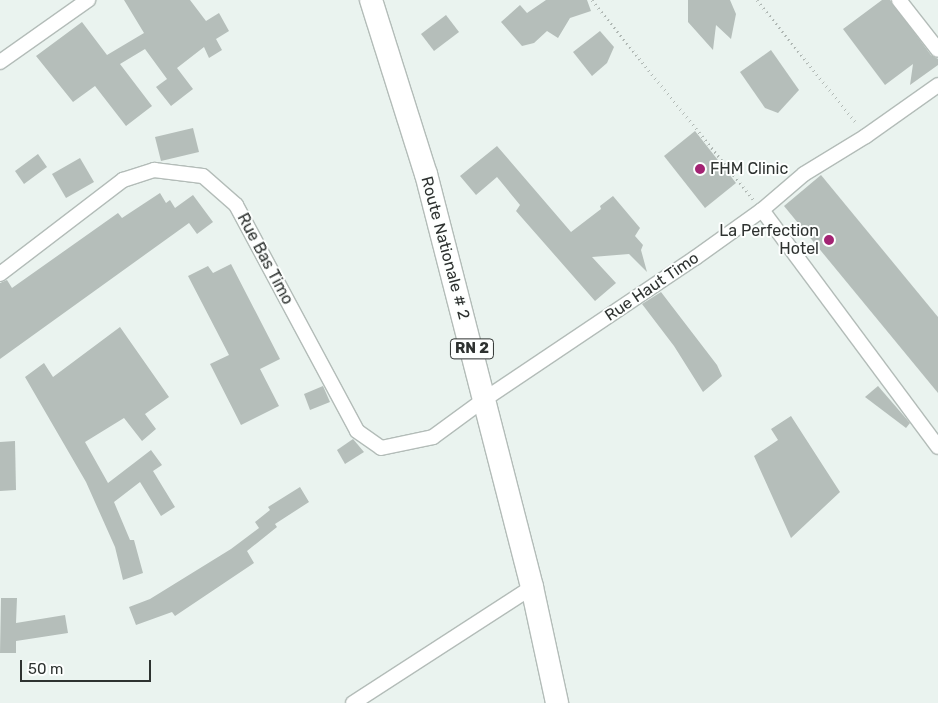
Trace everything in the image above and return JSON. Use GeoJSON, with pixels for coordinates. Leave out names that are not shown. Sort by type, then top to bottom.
{"type":"FeatureCollection","features":[{"type":"Feature","properties":{"kind":"main road","name":"Route Nationale # 2"},"geometry":{"type":"LineString","coordinates":[[371,0],[426,174],[532,587],[557,703]]}},
{"type":"Feature","properties":{"kind":"street"},"geometry":{"type":"LineString","coordinates":[[0,62],[88,0]]}},
{"type":"Feature","properties":{"kind":"street"},"geometry":{"type":"LineString","coordinates":[[899,0],[938,50]]}},
{"type":"Feature","properties":{"kind":"street","name":"Rue Haut Timo"},"geometry":{"type":"LineString","coordinates":[[485,399],[762,210],[804,174],[866,136],[938,85]]}},
{"type":"Feature","properties":{"kind":"street","name":"Rue Bas Timo"},"geometry":{"type":"LineString","coordinates":[[0,274],[123,180],[154,170],[203,176],[236,205],[357,431],[381,448],[432,437],[485,399]]}},
{"type":"Feature","properties":{"kind":"street"},"geometry":{"type":"LineString","coordinates":[[762,210],[938,447]]}},
{"type":"Feature","properties":{"kind":"street"},"geometry":{"type":"LineString","coordinates":[[353,703],[532,587]]}},
{"type":"Feature","properties":{"kind":"path"},"geometry":{"type":"LineString","coordinates":[[592,0],[762,210]]}},
{"type":"Feature","properties":{"kind":"path"},"geometry":{"type":"LineString","coordinates":[[757,0],[866,136]]}},
{"type":"Feature","properties":{"kind":"building"},"geometry":{"type":"Polygon","coordinates":[[[124,0],[190,0],[206,21],[219,13],[229,31],[216,39],[222,50],[209,58],[204,47],[177,68],[193,89],[171,106],[156,87],[167,79],[145,49],[120,64],[152,106],[126,126],[95,86],[73,102],[36,56],[82,22],[107,55],[144,33],[124,0]]]}},
{"type":"Feature","properties":{"kind":"building"},"geometry":{"type":"Polygon","coordinates":[[[546,0],[587,0],[591,11],[570,18],[558,38],[547,31],[534,43],[522,46],[501,22],[520,5],[527,13],[546,0]]]}},
{"type":"Feature","properties":{"kind":"building"},"geometry":{"type":"Polygon","coordinates":[[[688,0],[730,0],[736,14],[731,39],[716,25],[713,50],[688,22],[688,0]]]}},
{"type":"Feature","properties":{"kind":"building"},"geometry":{"type":"Polygon","coordinates":[[[882,0],[890,0],[931,55],[938,59],[938,65],[910,85],[913,64],[885,85],[843,29],[882,0]]]}},
{"type":"Feature","properties":{"kind":"building"},"geometry":{"type":"Polygon","coordinates":[[[446,15],[459,32],[434,51],[421,34],[446,15]]]}},
{"type":"Feature","properties":{"kind":"building"},"geometry":{"type":"Polygon","coordinates":[[[600,31],[614,47],[607,63],[592,76],[573,52],[600,31]]]}},
{"type":"Feature","properties":{"kind":"building"},"geometry":{"type":"Polygon","coordinates":[[[771,50],[799,90],[778,113],[765,108],[740,72],[771,50]]]}},
{"type":"Feature","properties":{"kind":"building"},"geometry":{"type":"Polygon","coordinates":[[[193,128],[199,152],[161,161],[155,137],[193,128]]]}},
{"type":"Feature","properties":{"kind":"building","name":"FHM Clinic"},"geometry":{"type":"Polygon","coordinates":[[[695,131],[736,183],[705,208],[664,156],[695,131]]]}},
{"type":"Feature","properties":{"kind":"building"},"geometry":{"type":"Polygon","coordinates":[[[497,146],[571,232],[601,209],[600,206],[613,196],[640,228],[635,236],[643,245],[641,250],[647,272],[629,254],[592,257],[616,283],[595,301],[516,211],[520,205],[497,177],[476,195],[460,176],[497,146]]]}},
{"type":"Feature","properties":{"kind":"building"},"geometry":{"type":"Polygon","coordinates":[[[38,154],[47,167],[24,184],[15,171],[38,154]]]}},
{"type":"Feature","properties":{"kind":"building"},"geometry":{"type":"Polygon","coordinates":[[[80,158],[94,182],[66,198],[52,174],[80,158]]]}},
{"type":"Feature","properties":{"kind":"building"},"geometry":{"type":"Polygon","coordinates":[[[821,175],[938,317],[938,393],[784,206],[821,175]]]}},
{"type":"Feature","properties":{"kind":"building"},"geometry":{"type":"Polygon","coordinates":[[[160,193],[166,203],[170,200],[175,208],[193,195],[213,222],[197,234],[189,223],[0,359],[0,283],[7,280],[12,288],[118,213],[122,218],[160,193]]]}},
{"type":"Feature","properties":{"kind":"building"},"geometry":{"type":"Polygon","coordinates":[[[231,264],[280,359],[260,369],[279,406],[241,425],[210,364],[229,355],[188,276],[208,266],[213,273],[231,264]]]}},
{"type":"Feature","properties":{"kind":"building"},"geometry":{"type":"Polygon","coordinates":[[[661,292],[717,365],[722,376],[703,392],[674,346],[642,304],[661,292]]]}},
{"type":"Feature","properties":{"kind":"building"},"geometry":{"type":"Polygon","coordinates":[[[120,327],[169,397],[145,414],[156,429],[142,441],[124,418],[85,442],[108,483],[151,450],[162,465],[153,471],[175,507],[161,516],[140,482],[114,502],[130,540],[134,540],[143,573],[123,580],[115,547],[86,482],[25,377],[44,363],[53,377],[120,327]]]}},
{"type":"Feature","properties":{"kind":"building"},"geometry":{"type":"Polygon","coordinates":[[[323,386],[330,402],[310,410],[304,394],[323,386]]]}},
{"type":"Feature","properties":{"kind":"building"},"geometry":{"type":"Polygon","coordinates":[[[878,386],[910,423],[906,428],[865,397],[878,386]]]}},
{"type":"Feature","properties":{"kind":"building"},"geometry":{"type":"Polygon","coordinates":[[[791,416],[840,492],[791,538],[754,456],[778,440],[771,429],[791,416]]]}},
{"type":"Feature","properties":{"kind":"building"},"geometry":{"type":"Polygon","coordinates":[[[353,439],[364,452],[345,464],[337,450],[353,439]]]}},
{"type":"Feature","properties":{"kind":"building"},"geometry":{"type":"Polygon","coordinates":[[[15,441],[16,490],[0,491],[0,442],[15,441]]]}},
{"type":"Feature","properties":{"kind":"building"},"geometry":{"type":"Polygon","coordinates":[[[300,487],[309,502],[275,524],[277,527],[247,551],[254,563],[175,616],[172,612],[136,625],[129,607],[150,599],[231,549],[259,528],[255,522],[270,510],[268,507],[300,487]]]}},
{"type":"Feature","properties":{"kind":"building"},"geometry":{"type":"Polygon","coordinates":[[[1,598],[17,598],[16,623],[65,615],[68,633],[16,641],[16,653],[0,653],[1,598]]]}},
{"type":"Feature","properties":{"kind":"place","name":"FHM Clinic"},"geometry":{"type":"Point","coordinates":[700,169]}},
{"type":"Feature","properties":{"kind":"place","name":"La Perfection Hotel"},"geometry":{"type":"Point","coordinates":[829,240]}}]}
